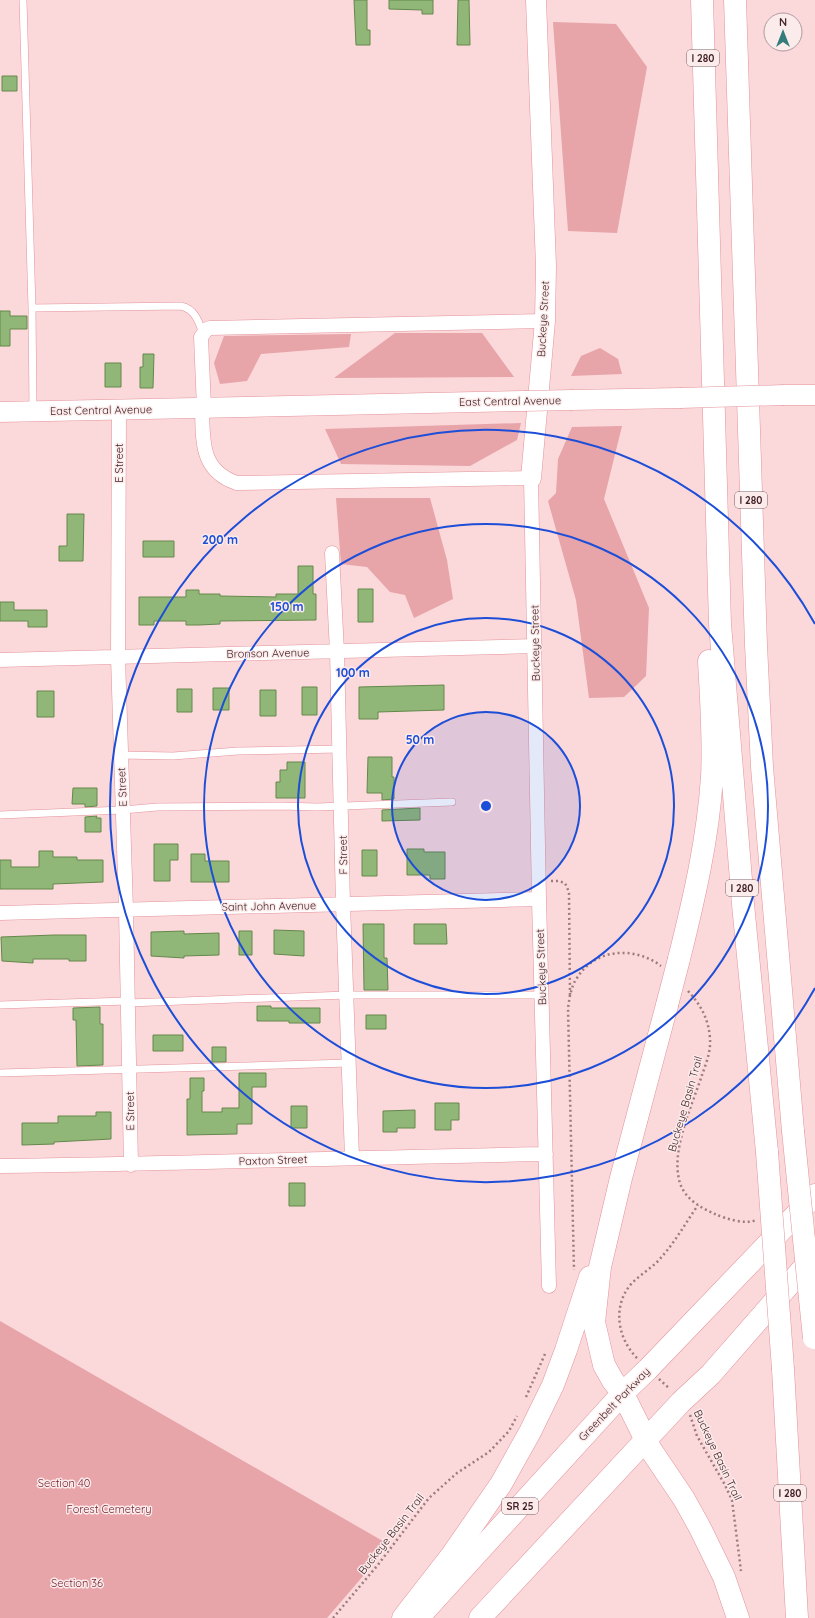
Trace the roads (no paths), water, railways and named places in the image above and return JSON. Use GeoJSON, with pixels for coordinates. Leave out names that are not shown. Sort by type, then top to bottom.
{"type":"FeatureCollection","features":[{"type":"Feature","properties":{"kind":"main road","name":"I 280"},"geometry":{"type":"LineString","coordinates":[[702,0],[720,624],[743,904],[767,1152],[783,1369],[797,1618]]}},
{"type":"Feature","properties":{"kind":"main road","name":"I 280"},"geometry":{"type":"LineString","coordinates":[[735,0],[756,645],[762,767],[793,1131],[815,1345]]}},
{"type":"Feature","properties":{"kind":"main road"},"geometry":{"type":"LineString","coordinates":[[720,624],[709,651],[712,776],[706,834],[694,903],[672,964],[667,1005],[621,1178],[600,1267],[594,1322],[604,1365],[613,1381],[623,1394],[646,1440],[684,1499],[699,1526],[724,1578],[738,1618]]}},
{"type":"Feature","properties":{"kind":"main road"},"geometry":{"type":"LineString","coordinates":[[793,1131],[815,1228]]}},
{"type":"Feature","properties":{"kind":"main road"},"geometry":{"type":"LineString","coordinates":[[402,1618],[452,1555],[501,1484],[530,1432],[553,1384],[566,1350],[621,1178]]}},
{"type":"Feature","properties":{"kind":"main road","name":"Greenbelt Parkway"},"geometry":{"type":"LineString","coordinates":[[418,1618],[623,1394],[815,1195]]}},
{"type":"Feature","properties":{"kind":"main road"},"geometry":{"type":"LineString","coordinates":[[480,1618],[681,1402],[711,1374],[815,1256]]}},
{"type":"Feature","properties":{"kind":"street","name":"Buckeye Street"},"geometry":{"type":"LineString","coordinates":[[536,0],[546,266],[545,321],[531,478],[539,899],[549,1286]]}},
{"type":"Feature","properties":{"kind":"street"},"geometry":{"type":"LineString","coordinates":[[531,478],[237,483],[219,474],[208,460],[204,448],[201,341],[203,334],[207,329],[213,328],[545,321]]}},
{"type":"Feature","properties":{"kind":"street","name":"East Central Avenue"},"geometry":{"type":"LineString","coordinates":[[0,412],[815,395]]}},
{"type":"Feature","properties":{"kind":"street","name":"E Street"},"geometry":{"type":"LineString","coordinates":[[119,410],[118,657],[126,910],[131,1165]]}},
{"type":"Feature","properties":{"kind":"street","name":"F Street"},"geometry":{"type":"LineString","coordinates":[[332,553],[337,652],[352,1157]]}},
{"type":"Feature","properties":{"kind":"street","name":"Bronson Avenue"},"geometry":{"type":"LineString","coordinates":[[0,660],[535,646]]}},
{"type":"Feature","properties":{"kind":"street","name":"Saint John Avenue"},"geometry":{"type":"LineString","coordinates":[[0,913],[539,899]]}},
{"type":"Feature","properties":{"kind":"street","name":"Paxton Street"},"geometry":{"type":"LineString","coordinates":[[0,1166],[131,1165],[352,1157],[546,1154]]}},
{"type":"Feature","properties":{"kind":"lane"},"geometry":{"type":"LineString","coordinates":[[23,0],[32,308],[33,412]]}},
{"type":"Feature","properties":{"kind":"lane"},"geometry":{"type":"LineString","coordinates":[[32,308],[181,306],[186,307],[193,313],[199,321],[203,334]]}},
{"type":"Feature","properties":{"kind":"lane"},"geometry":{"type":"LineString","coordinates":[[120,755],[173,756],[238,751],[340,748]]}},
{"type":"Feature","properties":{"kind":"lane"},"geometry":{"type":"LineString","coordinates":[[0,815],[123,810],[157,807],[342,807],[452,802]]}},
{"type":"Feature","properties":{"kind":"lane"},"geometry":{"type":"LineString","coordinates":[[0,1005],[347,995],[542,995]]}},
{"type":"Feature","properties":{"kind":"lane"},"geometry":{"type":"LineString","coordinates":[[0,1073],[349,1063]]}},
{"type":"Feature","properties":{"kind":"park label","name":"Section 40"},"geometry":{"type":"Point","coordinates":[64,1483]}},
{"type":"Feature","properties":{"kind":"park label","name":"Forest Cemetery"},"geometry":{"type":"Point","coordinates":[109,1509]}},
{"type":"Feature","properties":{"kind":"park label","name":"Section 36"},"geometry":{"type":"Point","coordinates":[77,1583]}}]}
